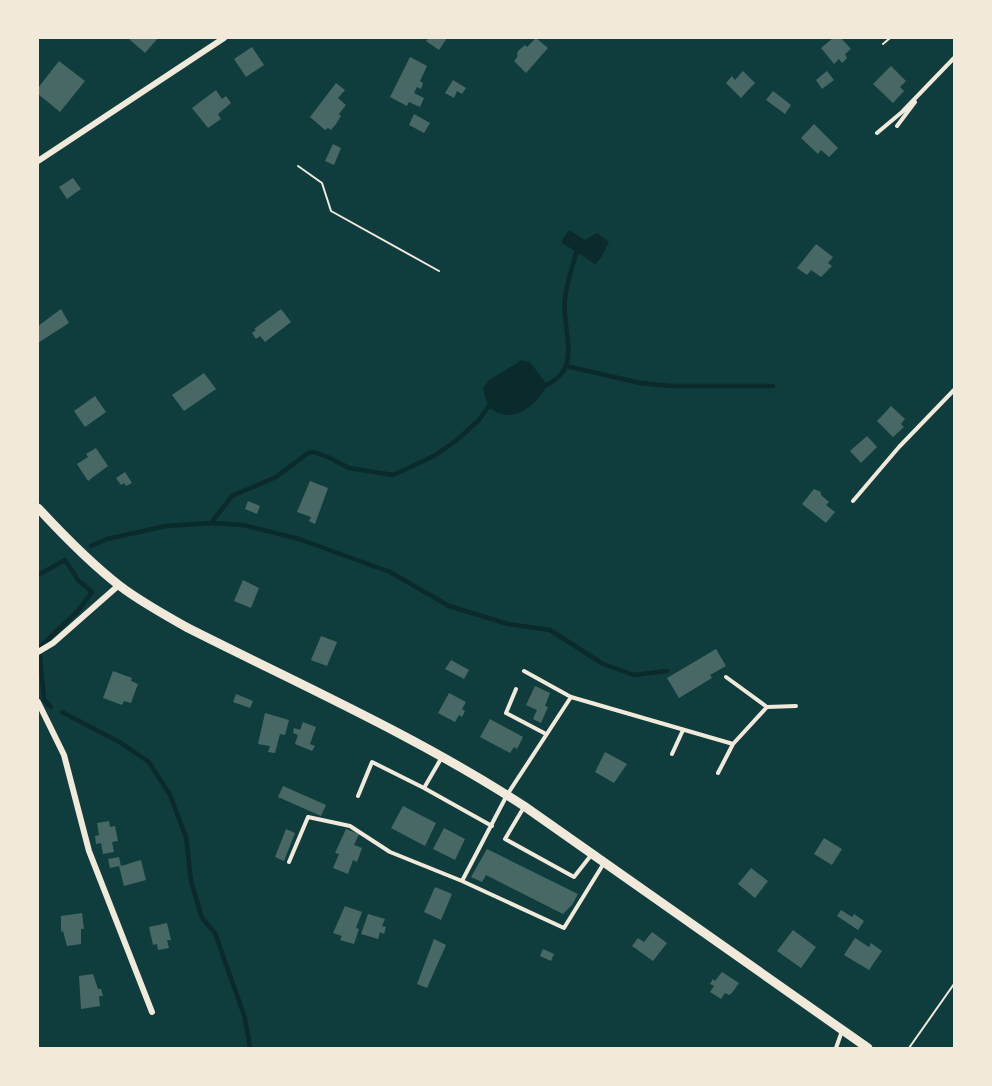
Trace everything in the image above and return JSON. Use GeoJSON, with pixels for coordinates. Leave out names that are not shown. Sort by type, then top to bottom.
{"type":"FeatureCollection","features":[{"type":"Feature","properties":{"kind":"street"},"geometry":{"type":"LineString","coordinates":[[38,161],[224,38]]}},
{"type":"Feature","properties":{"kind":"street"},"geometry":{"type":"LineString","coordinates":[[38,508],[67,539],[119,585],[154,609],[443,757],[507,795],[868,1048]]}},
{"type":"Feature","properties":{"kind":"street"},"geometry":{"type":"LineString","coordinates":[[38,652],[53,643],[119,585]]}},
{"type":"Feature","properties":{"kind":"street"},"geometry":{"type":"LineString","coordinates":[[38,702],[64,755],[89,851],[152,1012]]}},
{"type":"Feature","properties":{"kind":"lane"},"geometry":{"type":"LineString","coordinates":[[877,133],[902,112],[954,58]]}},
{"type":"Feature","properties":{"kind":"lane"},"geometry":{"type":"LineString","coordinates":[[897,126],[926,87]]}},
{"type":"Feature","properties":{"kind":"lane"},"geometry":{"type":"LineString","coordinates":[[853,501],[899,447],[954,390]]}},
{"type":"Feature","properties":{"kind":"lane"},"geometry":{"type":"LineString","coordinates":[[524,671],[571,697],[733,744]]}},
{"type":"Feature","properties":{"kind":"lane"},"geometry":{"type":"LineString","coordinates":[[726,677],[767,707],[796,706]]}},
{"type":"Feature","properties":{"kind":"lane"},"geometry":{"type":"LineString","coordinates":[[516,689],[506,713],[546,734]]}},
{"type":"Feature","properties":{"kind":"lane"},"geometry":{"type":"LineString","coordinates":[[462,881],[507,795],[571,697]]}},
{"type":"Feature","properties":{"kind":"lane"},"geometry":{"type":"LineString","coordinates":[[718,773],[733,744],[767,707]]}},
{"type":"Feature","properties":{"kind":"lane"},"geometry":{"type":"LineString","coordinates":[[672,754],[683,729]]}},
{"type":"Feature","properties":{"kind":"lane"},"geometry":{"type":"LineString","coordinates":[[424,788],[443,757]]}},
{"type":"Feature","properties":{"kind":"lane"},"geometry":{"type":"LineString","coordinates":[[358,796],[372,762],[492,826]]}},
{"type":"Feature","properties":{"kind":"lane"},"geometry":{"type":"LineString","coordinates":[[524,806],[505,839],[574,877],[592,854]]}},
{"type":"Feature","properties":{"kind":"lane"},"geometry":{"type":"LineString","coordinates":[[289,862],[309,817],[350,826],[390,852],[462,881],[564,928],[604,862]]}},
{"type":"Feature","properties":{"kind":"lane"},"geometry":{"type":"LineString","coordinates":[[836,1048],[842,1031]]}},
{"type":"Feature","properties":{"kind":"path"},"geometry":{"type":"LineString","coordinates":[[883,44],[890,38]]}},
{"type":"Feature","properties":{"kind":"path"},"geometry":{"type":"LineString","coordinates":[[298,166],[322,183],[331,211],[440,271]]}},
{"type":"Feature","properties":{"kind":"path"},"geometry":{"type":"LineString","coordinates":[[909,1048],[954,984]]}},
{"type":"Feature","properties":{"kind":"water"},"geometry":{"type":"Polygon","coordinates":[[[569,230],[585,240],[597,233],[609,242],[601,258],[595,264],[561,242],[569,230]]]}},
{"type":"Feature","properties":{"kind":"water"},"geometry":{"type":"Polygon","coordinates":[[[522,360],[530,362],[547,385],[540,397],[522,411],[508,415],[497,413],[488,407],[483,389],[489,380],[522,360]]]}},
{"type":"Feature","properties":{"kind":"building"},"geometry":{"type":"Polygon","coordinates":[[[130,38],[158,38],[145,53],[130,38]]]}},
{"type":"Feature","properties":{"kind":"building"},"geometry":{"type":"Polygon","coordinates":[[[429,38],[447,38],[439,50],[426,41],[429,38]]]}},
{"type":"Feature","properties":{"kind":"building"},"geometry":{"type":"Polygon","coordinates":[[[536,38],[548,48],[526,73],[514,61],[518,56],[518,51],[525,45],[527,47],[536,38]]]}},
{"type":"Feature","properties":{"kind":"building"},"geometry":{"type":"Polygon","coordinates":[[[833,38],[841,38],[851,49],[845,54],[847,58],[842,63],[839,59],[834,64],[821,48],[833,38]]]}},
{"type":"Feature","properties":{"kind":"building"},"geometry":{"type":"Polygon","coordinates":[[[252,47],[264,65],[246,77],[234,59],[252,47]]]}},
{"type":"Feature","properties":{"kind":"building"},"geometry":{"type":"Polygon","coordinates":[[[410,57],[427,66],[420,81],[423,83],[421,89],[417,87],[414,93],[424,98],[420,107],[409,102],[407,106],[390,97],[410,57]]]}},
{"type":"Feature","properties":{"kind":"building"},"geometry":{"type":"Polygon","coordinates":[[[59,61],[85,81],[60,112],[38,94],[38,88],[59,61]]]}},
{"type":"Feature","properties":{"kind":"building"},"geometry":{"type":"Polygon","coordinates":[[[891,66],[906,81],[900,87],[904,91],[893,103],[873,84],[891,66]]]}},
{"type":"Feature","properties":{"kind":"building"},"geometry":{"type":"Polygon","coordinates":[[[743,71],[755,83],[741,98],[726,83],[732,76],[735,80],[743,71]]]}},
{"type":"Feature","properties":{"kind":"building"},"geometry":{"type":"Polygon","coordinates":[[[827,71],[834,80],[822,89],[816,80],[827,71]]]}},
{"type":"Feature","properties":{"kind":"building"},"geometry":{"type":"Polygon","coordinates":[[[453,80],[466,88],[462,94],[457,91],[454,98],[445,93],[453,80]]]}},
{"type":"Feature","properties":{"kind":"building"},"geometry":{"type":"Polygon","coordinates":[[[336,83],[345,90],[338,98],[346,105],[331,130],[328,128],[325,130],[310,117],[336,83]]]}},
{"type":"Feature","properties":{"kind":"building"},"geometry":{"type":"Polygon","coordinates":[[[216,90],[222,99],[226,96],[231,103],[218,114],[221,119],[208,128],[192,108],[216,90]]]}},
{"type":"Feature","properties":{"kind":"building"},"geometry":{"type":"Polygon","coordinates":[[[773,91],[791,105],[785,114],[766,100],[773,91]]]}},
{"type":"Feature","properties":{"kind":"building"},"geometry":{"type":"Polygon","coordinates":[[[414,114],[430,123],[424,133],[409,125],[414,114]]]}},
{"type":"Feature","properties":{"kind":"building"},"geometry":{"type":"Polygon","coordinates":[[[814,124],[838,148],[829,157],[821,150],[818,154],[801,138],[814,124]]]}},
{"type":"Feature","properties":{"kind":"building"},"geometry":{"type":"Polygon","coordinates":[[[333,144],[341,148],[334,165],[325,161],[333,144]]]}},
{"type":"Feature","properties":{"kind":"building"},"geometry":{"type":"Polygon","coordinates":[[[73,178],[81,189],[67,199],[59,187],[73,178]]]}},
{"type":"Feature","properties":{"kind":"building"},"geometry":{"type":"Polygon","coordinates":[[[816,244],[833,257],[828,263],[832,266],[821,277],[811,270],[807,275],[797,268],[816,244]]]}},
{"type":"Feature","properties":{"kind":"building"},"geometry":{"type":"Polygon","coordinates":[[[61,309],[69,323],[38,343],[38,326],[61,309]]]}},
{"type":"Feature","properties":{"kind":"building"},"geometry":{"type":"Polygon","coordinates":[[[281,309],[291,322],[265,342],[260,336],[256,339],[252,333],[256,330],[254,329],[281,309]]]}},
{"type":"Feature","properties":{"kind":"building"},"geometry":{"type":"Polygon","coordinates":[[[204,373],[216,389],[184,411],[172,395],[204,373]]]}},
{"type":"Feature","properties":{"kind":"building"},"geometry":{"type":"Polygon","coordinates":[[[95,396],[106,412],[85,427],[74,411],[95,396]]]}},
{"type":"Feature","properties":{"kind":"building"},"geometry":{"type":"Polygon","coordinates":[[[891,406],[905,419],[901,424],[904,427],[893,437],[877,421],[891,406]]]}},
{"type":"Feature","properties":{"kind":"building"},"geometry":{"type":"Polygon","coordinates":[[[867,436],[877,447],[861,463],[850,451],[867,436]]]}},
{"type":"Feature","properties":{"kind":"building"},"geometry":{"type":"Polygon","coordinates":[[[96,448],[108,466],[88,481],[77,464],[88,457],[86,454],[96,448]]]}},
{"type":"Feature","properties":{"kind":"building"},"geometry":{"type":"Polygon","coordinates":[[[125,472],[132,483],[126,486],[124,483],[121,485],[116,478],[125,472]]]}},
{"type":"Feature","properties":{"kind":"building"},"geometry":{"type":"Polygon","coordinates":[[[310,481],[328,488],[315,524],[309,521],[311,517],[297,512],[310,481]]]}},
{"type":"Feature","properties":{"kind":"building"},"geometry":{"type":"Polygon","coordinates":[[[814,489],[821,492],[821,495],[829,502],[826,505],[835,512],[826,523],[802,504],[814,489]]]}},
{"type":"Feature","properties":{"kind":"building"},"geometry":{"type":"Polygon","coordinates":[[[248,501],[260,506],[257,514],[245,509],[248,501]]]}},
{"type":"Feature","properties":{"kind":"building"},"geometry":{"type":"Polygon","coordinates":[[[243,580],[259,588],[251,608],[234,601],[243,580]]]}},
{"type":"Feature","properties":{"kind":"building"},"geometry":{"type":"Polygon","coordinates":[[[321,636],[337,642],[327,666],[311,660],[321,636]]]}},
{"type":"Feature","properties":{"kind":"building"},"geometry":{"type":"Polygon","coordinates":[[[716,649],[726,666],[710,675],[712,678],[679,698],[667,678],[716,649]]]}},
{"type":"Feature","properties":{"kind":"building"},"geometry":{"type":"Polygon","coordinates":[[[451,660],[469,670],[464,679],[445,669],[451,660]]]}},
{"type":"Feature","properties":{"kind":"building"},"geometry":{"type":"Polygon","coordinates":[[[113,671],[132,678],[131,681],[138,684],[131,703],[124,701],[122,705],[103,698],[113,671]]]}},
{"type":"Feature","properties":{"kind":"building"},"geometry":{"type":"Polygon","coordinates":[[[535,686],[550,693],[545,706],[548,707],[541,723],[533,719],[537,710],[526,705],[535,686]]]}},
{"type":"Feature","properties":{"kind":"building"},"geometry":{"type":"Polygon","coordinates":[[[449,693],[466,702],[462,709],[465,711],[462,717],[459,715],[455,722],[438,713],[449,693]]]}},
{"type":"Feature","properties":{"kind":"building"},"geometry":{"type":"Polygon","coordinates":[[[236,694],[253,701],[250,708],[233,702],[236,694]]]}},
{"type":"Feature","properties":{"kind":"building"},"geometry":{"type":"Polygon","coordinates":[[[265,713],[289,720],[285,735],[280,734],[275,753],[268,752],[270,746],[258,744],[265,713]]]}},
{"type":"Feature","properties":{"kind":"building"},"geometry":{"type":"Polygon","coordinates":[[[490,719],[523,737],[517,749],[514,747],[510,753],[480,737],[490,719]]]}},
{"type":"Feature","properties":{"kind":"building"},"geometry":{"type":"Polygon","coordinates":[[[303,722],[316,727],[310,744],[315,746],[312,751],[295,744],[298,735],[293,733],[294,728],[300,730],[303,722]]]}},
{"type":"Feature","properties":{"kind":"building"},"geometry":{"type":"Polygon","coordinates":[[[605,752],[627,764],[614,783],[595,772],[605,752]]]}},
{"type":"Feature","properties":{"kind":"building"},"geometry":{"type":"Polygon","coordinates":[[[283,786],[326,805],[321,816],[278,797],[283,786]]]}},
{"type":"Feature","properties":{"kind":"building"},"geometry":{"type":"Polygon","coordinates":[[[403,806],[436,823],[425,846],[391,828],[403,806]]]}},
{"type":"Feature","properties":{"kind":"building"},"geometry":{"type":"Polygon","coordinates":[[[109,821],[110,827],[115,826],[118,841],[112,842],[114,852],[103,854],[101,843],[96,844],[95,836],[99,835],[97,823],[109,821]]]}},
{"type":"Feature","properties":{"kind":"building"},"geometry":{"type":"Polygon","coordinates":[[[444,828],[465,839],[455,860],[433,849],[444,828]]]}},
{"type":"Feature","properties":{"kind":"building"},"geometry":{"type":"Polygon","coordinates":[[[286,829],[295,833],[284,861],[275,857],[286,829]]]}},
{"type":"Feature","properties":{"kind":"building"},"geometry":{"type":"Polygon","coordinates":[[[346,829],[359,834],[354,845],[362,848],[357,862],[353,860],[348,874],[333,868],[339,854],[335,853],[346,829]]]}},
{"type":"Feature","properties":{"kind":"building"},"geometry":{"type":"Polygon","coordinates":[[[824,838],[842,849],[832,865],[814,854],[824,838]]]}},
{"type":"Feature","properties":{"kind":"building"},"geometry":{"type":"Polygon","coordinates":[[[487,849],[578,894],[572,905],[563,914],[486,875],[482,882],[471,877],[487,849]]]}},
{"type":"Feature","properties":{"kind":"building"},"geometry":{"type":"Polygon","coordinates":[[[119,857],[121,866],[141,860],[146,880],[124,886],[119,866],[110,868],[108,859],[119,857]]]}},
{"type":"Feature","properties":{"kind":"building"},"geometry":{"type":"Polygon","coordinates":[[[751,868],[768,881],[755,898],[738,884],[751,868]]]}},
{"type":"Feature","properties":{"kind":"building"},"geometry":{"type":"Polygon","coordinates":[[[435,887],[452,894],[441,920],[424,912],[435,887]]]}},
{"type":"Feature","properties":{"kind":"building"},"geometry":{"type":"Polygon","coordinates":[[[345,906],[362,912],[356,928],[359,929],[354,944],[340,940],[342,936],[333,933],[345,906]]]}},
{"type":"Feature","properties":{"kind":"building"},"geometry":{"type":"Polygon","coordinates":[[[841,910],[852,917],[854,914],[864,921],[858,930],[837,916],[841,910]]]}},
{"type":"Feature","properties":{"kind":"building"},"geometry":{"type":"Polygon","coordinates":[[[82,913],[84,929],[81,929],[81,944],[67,946],[63,931],[61,932],[61,916],[82,913]]]}},
{"type":"Feature","properties":{"kind":"building"},"geometry":{"type":"Polygon","coordinates":[[[368,914],[385,919],[382,926],[386,927],[384,934],[380,932],[378,939],[361,934],[368,914]]]}},
{"type":"Feature","properties":{"kind":"building"},"geometry":{"type":"Polygon","coordinates":[[[167,923],[171,940],[167,940],[169,948],[158,950],[157,944],[153,945],[149,927],[167,923]]]}},
{"type":"Feature","properties":{"kind":"building"},"geometry":{"type":"Polygon","coordinates":[[[793,930],[816,947],[801,968],[777,951],[793,930]]]}},
{"type":"Feature","properties":{"kind":"building"},"geometry":{"type":"Polygon","coordinates":[[[652,932],[667,943],[653,961],[632,946],[638,938],[644,942],[652,932]]]}},
{"type":"Feature","properties":{"kind":"building"},"geometry":{"type":"Polygon","coordinates":[[[855,938],[869,947],[871,943],[882,951],[869,970],[844,955],[855,938]]]}},
{"type":"Feature","properties":{"kind":"building"},"geometry":{"type":"Polygon","coordinates":[[[434,939],[446,945],[427,988],[417,984],[434,939]]]}},
{"type":"Feature","properties":{"kind":"building"},"geometry":{"type":"Polygon","coordinates":[[[543,949],[554,954],[551,961],[540,956],[543,949]]]}},
{"type":"Feature","properties":{"kind":"building"},"geometry":{"type":"Polygon","coordinates":[[[722,972],[739,983],[732,993],[729,995],[725,993],[721,999],[710,992],[714,986],[710,984],[722,972]]]}},
{"type":"Feature","properties":{"kind":"building"},"geometry":{"type":"Polygon","coordinates":[[[93,974],[103,996],[99,996],[100,1006],[81,1009],[79,976],[93,974]]]}},
{"type":"Feature","properties":{"kind":"waterway"},"geometry":{"type":"LineString","coordinates":[[541,387],[555,380],[563,371],[567,361],[565,298],[576,253]]}},
{"type":"Feature","properties":{"kind":"waterway"},"geometry":{"type":"LineString","coordinates":[[566,366],[640,383],[671,386],[773,386]]}},
{"type":"Feature","properties":{"kind":"waterway"},"geometry":{"type":"LineString","coordinates":[[211,523],[232,496],[276,477],[308,453],[314,452],[328,457],[349,468],[393,475],[434,456],[457,440],[479,420],[488,407],[494,404]]}},
{"type":"Feature","properties":{"kind":"waterway"},"geometry":{"type":"LineString","coordinates":[[91,546],[107,539],[166,526],[211,523],[243,525],[299,539],[390,572],[449,606],[508,624],[550,630],[603,664],[634,675],[667,671]]}},
{"type":"Feature","properties":{"kind":"waterway"},"geometry":{"type":"LineString","coordinates":[[38,575],[65,560],[78,580],[92,592],[78,611],[41,646]]}},
{"type":"Feature","properties":{"kind":"waterway"},"geometry":{"type":"LineString","coordinates":[[40,656],[44,700],[51,707]]}},
{"type":"Feature","properties":{"kind":"waterway"},"geometry":{"type":"LineString","coordinates":[[62,712],[121,743],[149,762],[170,795],[186,837],[191,881],[202,918],[215,933],[245,1018],[250,1048]]}}]}
